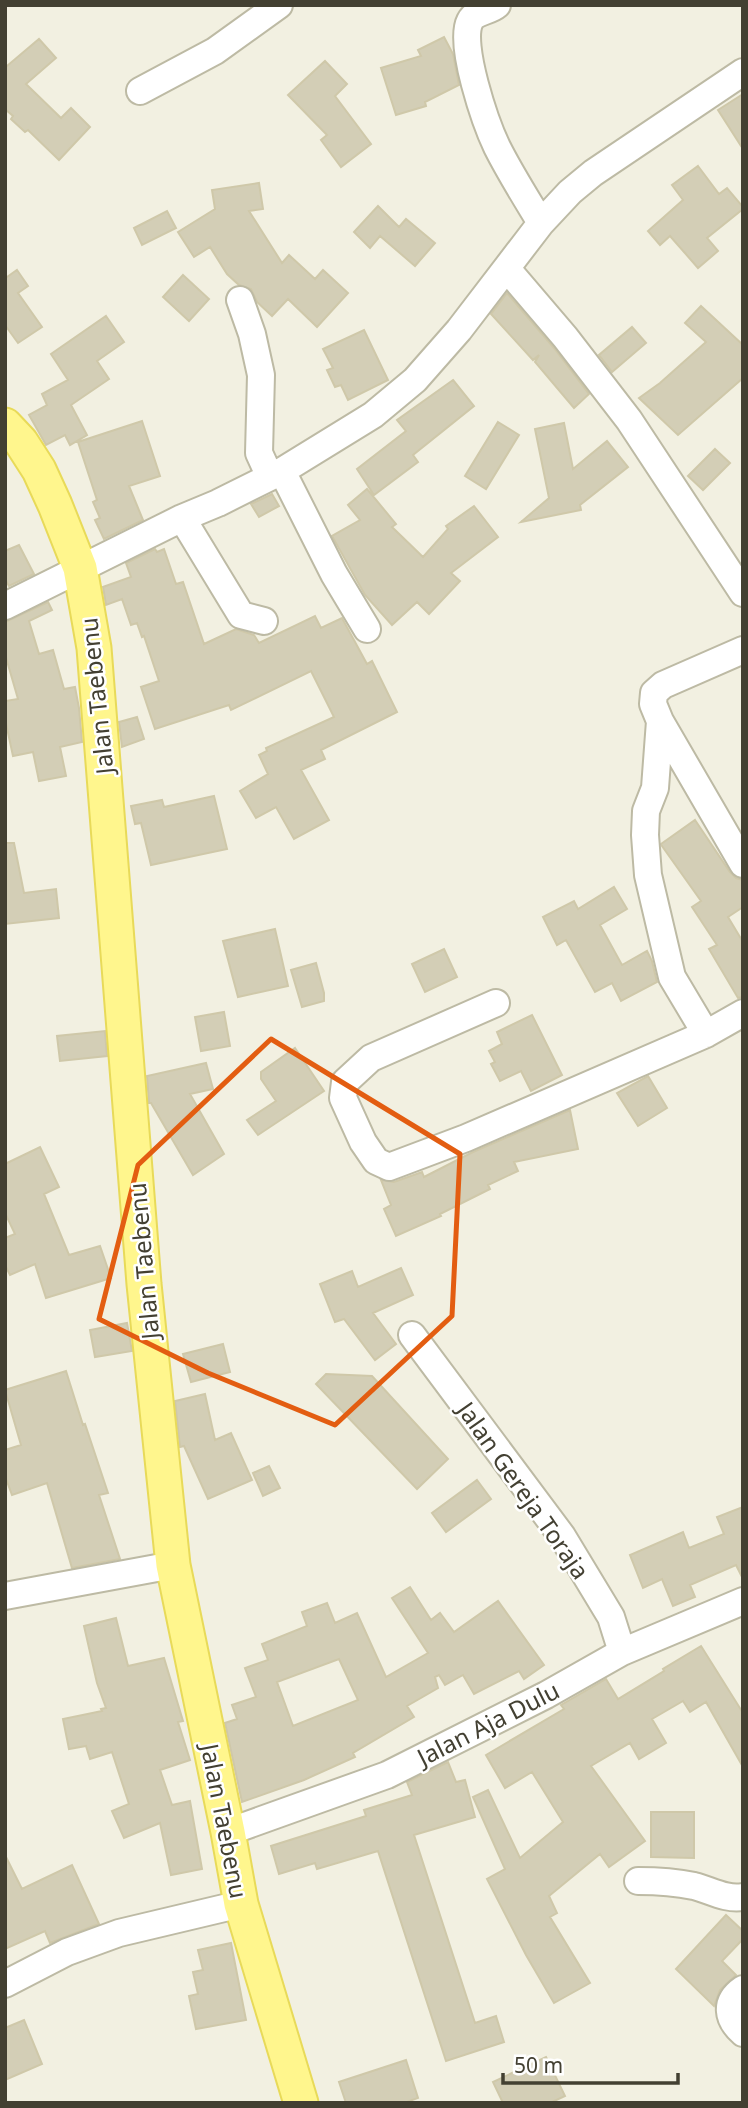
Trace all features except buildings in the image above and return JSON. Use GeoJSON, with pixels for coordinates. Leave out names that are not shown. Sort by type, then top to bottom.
{"type":"FeatureCollection","features":[{"type":"Feature","properties":{"kind":"main road","name":"Jalan Taebenu"},"geometry":{"type":"LineString","coordinates":[[5,425],[39,470],[80,568],[94,648],[143,1270],[173,1564],[241,1904],[301,2103]]}},
{"type":"Feature","properties":{"kind":"street"},"geometry":{"type":"LineString","coordinates":[[139,91],[215,51],[279,5]]}},
{"type":"Feature","properties":{"kind":"street"},"geometry":{"type":"LineString","coordinates":[[497,5],[492,10],[475,15],[470,21],[466,33],[472,76],[496,146],[541,223]]}},
{"type":"Feature","properties":{"kind":"street"},"geometry":{"type":"LineString","coordinates":[[5,606],[276,474],[373,415],[397,397],[438,355],[541,223],[570,192],[593,173],[743,72]]}},
{"type":"Feature","properties":{"kind":"street"},"geometry":{"type":"LineString","coordinates":[[507,269],[565,337],[629,420],[743,593]]}},
{"type":"Feature","properties":{"kind":"street"},"geometry":{"type":"LineString","coordinates":[[240,300],[252,334],[259,366],[259,453],[276,474],[367,629]]}},
{"type":"Feature","properties":{"kind":"street"},"geometry":{"type":"LineString","coordinates":[[182,518],[241,615],[264,621]]}},
{"type":"Feature","properties":{"kind":"street"},"geometry":{"type":"LineString","coordinates":[[743,650],[663,685],[654,693],[653,704],[660,721],[743,864]]}},
{"type":"Feature","properties":{"kind":"street"},"geometry":{"type":"LineString","coordinates":[[660,721],[654,788],[646,811],[648,875],[672,977],[706,1034]]}},
{"type":"Feature","properties":{"kind":"street"},"geometry":{"type":"LineString","coordinates":[[496,1003],[371,1058],[345,1082],[343,1098],[363,1142],[376,1161],[389,1167],[466,1138],[706,1034],[743,1013]]}},
{"type":"Feature","properties":{"kind":"street","name":"Jalan Gereja Toraja"},"geometry":{"type":"LineString","coordinates":[[412,1335],[562,1536],[611,1617],[622,1652]]}},
{"type":"Feature","properties":{"kind":"street"},"geometry":{"type":"LineString","coordinates":[[5,1597],[173,1564]]}},
{"type":"Feature","properties":{"kind":"street","name":"Jalan Aja Dulu"},"geometry":{"type":"LineString","coordinates":[[228,1832],[387,1775],[547,1695],[622,1652],[743,1601]]}},
{"type":"Feature","properties":{"kind":"street"},"geometry":{"type":"LineString","coordinates":[[638,1881],[664,1880],[696,1886],[734,1899],[743,1897]]}},
{"type":"Feature","properties":{"kind":"street"},"geometry":{"type":"LineString","coordinates":[[5,1984],[67,1952],[119,1933],[241,1904]]}},
{"type":"Feature","properties":{"kind":"street"},"geometry":{"type":"LineString","coordinates":[[743,1989],[734,1997],[730,2007],[734,2025],[743,2033]]}},
{"type":"Feature","properties":{"kind":"highlighted area"},"geometry":{"type":"Polygon","coordinates":[[[271,1039],[460,1154],[452,1316],[335,1425],[208,1373],[99,1319],[138,1165],[271,1039]]]}}]}
